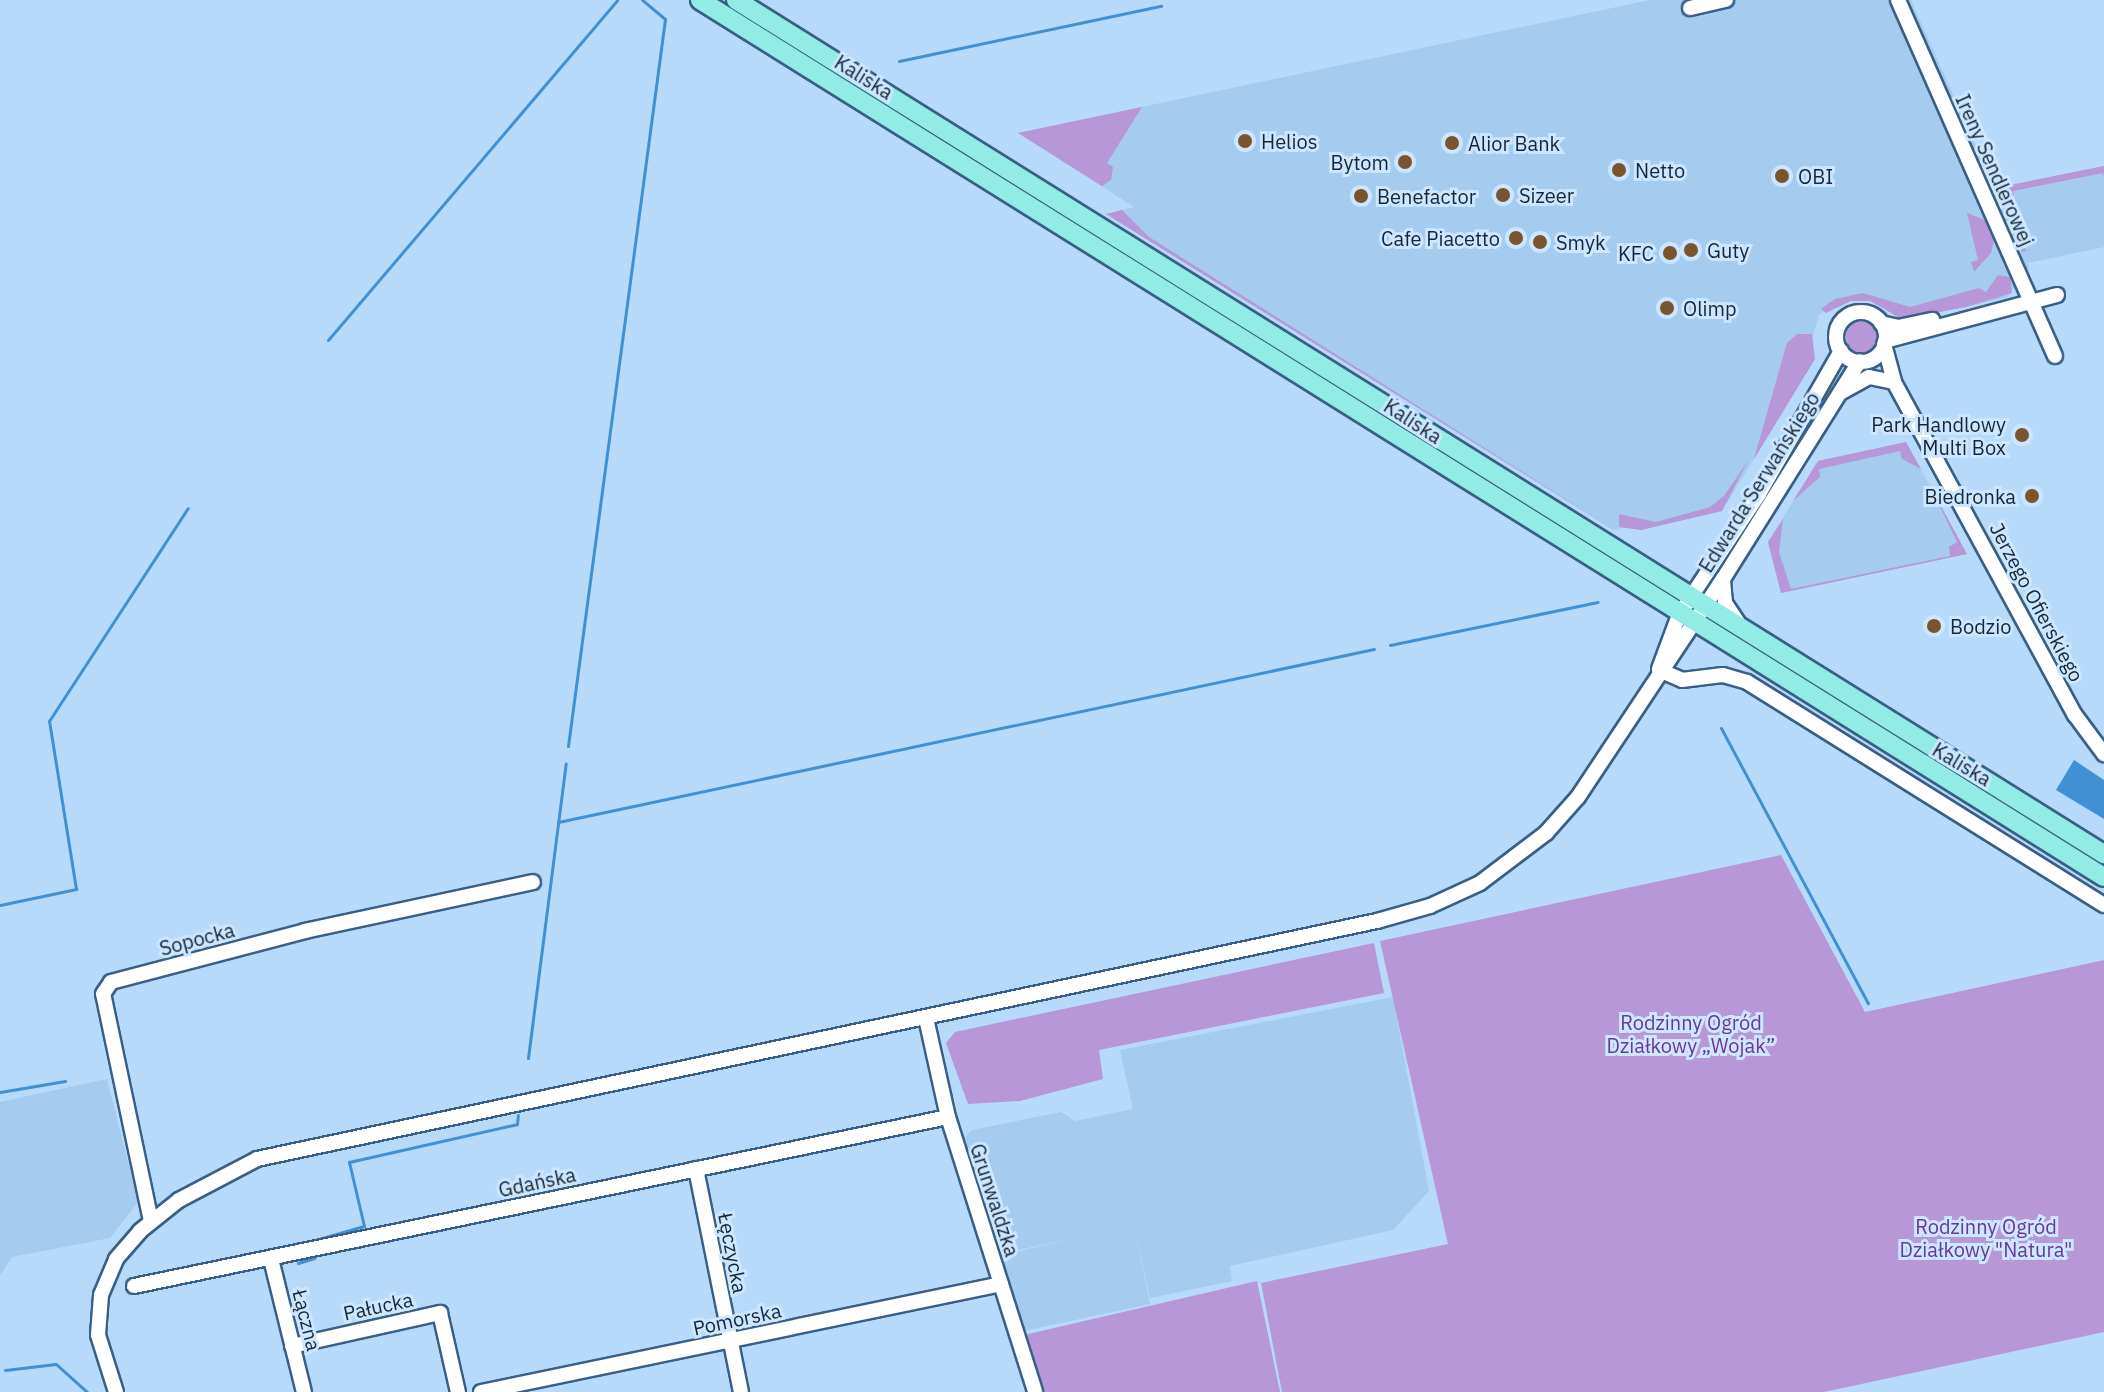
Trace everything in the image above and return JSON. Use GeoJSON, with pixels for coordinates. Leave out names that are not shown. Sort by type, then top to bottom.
{"type":"FeatureCollection","features":[{"type":"Feature","properties":{"kind":"main road","name":"Kaliska"},"geometry":{"type":"LineString","coordinates":[[700,0],[1686,620],[2104,877]]}},
{"type":"Feature","properties":{"kind":"main road","name":"Kaliska"},"geometry":{"type":"LineString","coordinates":[[736,0],[2104,854]]}},
{"type":"Feature","properties":{"kind":"street"},"geometry":{"type":"LineString","coordinates":[[1690,8],[1726,0]]}},
{"type":"Feature","properties":{"kind":"street","name":"Ireny Sendlerowej"},"geometry":{"type":"LineString","coordinates":[[1898,0],[2055,356]]}},
{"type":"Feature","properties":{"kind":"street"},"geometry":{"type":"LineString","coordinates":[[1863,361],[1885,342],[1960,319],[2057,295]]}},
{"type":"Feature","properties":{"kind":"street"},"geometry":{"type":"LineString","coordinates":[[1894,382],[1863,361],[1841,351],[1836,334],[1848,316],[1869,313],[1881,323],[1898,327],[1960,319]]}},
{"type":"Feature","properties":{"kind":"street"},"geometry":{"type":"LineString","coordinates":[[1881,323],[1894,382]]}},
{"type":"Feature","properties":{"kind":"street","name":"Edwarda Serwańskiego"},"geometry":{"type":"LineString","coordinates":[[116,1392],[98,1335],[106,1279],[128,1242],[151,1221],[217,1177],[296,1147],[926,1018],[1377,921],[1450,899],[1521,855],[1563,816],[1659,670],[1841,351]]}},
{"type":"Feature","properties":{"kind":"street","name":"Edwarda Serwańskiego"},"geometry":{"type":"LineString","coordinates":[[1699,602],[1723,579],[1838,394],[1863,361]]}},
{"type":"Feature","properties":{"kind":"street"},"geometry":{"type":"LineString","coordinates":[[1838,394],[1869,377],[1894,382]]}},
{"type":"Feature","properties":{"kind":"street","name":"Jerzego Ofierskiego"},"geometry":{"type":"LineString","coordinates":[[1894,382],[2075,715],[2104,754]]}},
{"type":"Feature","properties":{"kind":"street"},"geometry":{"type":"LineString","coordinates":[[1723,579],[1725,603],[1744,630]]}},
{"type":"Feature","properties":{"kind":"street"},"geometry":{"type":"LineString","coordinates":[[1659,670],[1682,680],[1723,675],[1747,682],[2104,905]]}},
{"type":"Feature","properties":{"kind":"street","name":"Sopocka"},"geometry":{"type":"LineString","coordinates":[[151,1221],[103,994],[111,982],[305,931],[533,882]]}},
{"type":"Feature","properties":{"kind":"street","name":"Grunwaldzka"},"geometry":{"type":"LineString","coordinates":[[926,1018],[948,1117],[1035,1392]]}},
{"type":"Feature","properties":{"kind":"street","name":"Gdańska"},"geometry":{"type":"LineString","coordinates":[[134,1286],[948,1117]]}},
{"type":"Feature","properties":{"kind":"street","name":"Łęczycka"},"geometry":{"type":"LineString","coordinates":[[696,1169],[741,1392]]}},
{"type":"Feature","properties":{"kind":"street","name":"Łączna"},"geometry":{"type":"LineString","coordinates":[[271,1259],[304,1392]]}},
{"type":"Feature","properties":{"kind":"street","name":"Pomorska"},"geometry":{"type":"LineString","coordinates":[[481,1392],[1001,1284]]}},
{"type":"Feature","properties":{"kind":"street","name":"Pałucka"},"geometry":{"type":"LineString","coordinates":[[292,1346],[440,1313],[458,1392]]}},
{"type":"Feature","properties":{"kind":"street"},"geometry":{"type":"LineString","coordinates":[[553,1377],[558,1392]]}},
{"type":"Feature","properties":{"kind":"shaded area"},"geometry":{"type":"Polygon","coordinates":[[[1650,0],[1911,0],[1995,188],[2104,166],[2104,247],[2028,263],[2029,268],[2010,277],[2014,287],[2008,297],[1966,307],[1900,320],[1869,297],[1831,305],[1819,315],[1812,338],[1815,359],[1722,511],[1641,530],[1634,525],[1613,530],[1106,214],[1134,207],[1018,133],[1650,0]]]}},
{"type":"Feature","properties":{"kind":"shaded area"},"geometry":{"type":"Polygon","coordinates":[[[1906,442],[1967,554],[1781,593],[1768,542],[1818,461],[1906,442]]]}},
{"type":"Feature","properties":{"kind":"shaded area"},"geometry":{"type":"Polygon","coordinates":[[[1393,997],[1429,1191],[1393,1230],[1230,1266],[1232,1281],[1150,1298],[1134,1225],[1150,1304],[1024,1331],[1000,1255],[1087,1236],[1003,1253],[965,1137],[972,1130],[1061,1112],[1075,1121],[1133,1109],[1120,1050],[1393,997]]]}},
{"type":"Feature","properties":{"kind":"shaded area"},"geometry":{"type":"Polygon","coordinates":[[[107,1079],[138,1202],[110,1238],[12,1257],[0,1276],[0,1102],[107,1079]]]}},
{"type":"Feature","properties":{"kind":"green space"},"geometry":{"type":"Polygon","coordinates":[[[1142,107],[1107,163],[1113,167],[1111,180],[1102,186],[1018,133],[1142,107]]]}},
{"type":"Feature","properties":{"kind":"green space"},"geometry":{"type":"Polygon","coordinates":[[[2104,166],[2104,177],[2103,173],[2013,191],[2025,250],[2032,249],[2022,252],[1995,188],[2104,166]]]}},
{"type":"Feature","properties":{"kind":"green space"},"geometry":{"type":"Polygon","coordinates":[[[1122,210],[1149,237],[1615,530],[1106,214],[1122,210]]]}},
{"type":"Feature","properties":{"kind":"green space"},"geometry":{"type":"Polygon","coordinates":[[[1967,213],[1985,220],[1994,240],[1991,253],[1974,272],[1971,262],[1978,260],[1967,213]]]}},
{"type":"Feature","properties":{"kind":"green space"},"geometry":{"type":"Polygon","coordinates":[[[1998,275],[2010,277],[2012,293],[1966,307],[1902,319],[1870,301],[1851,301],[1826,313],[1821,309],[1835,299],[1863,293],[1910,307],[1979,288],[1986,292],[1998,275]]]}},
{"type":"Feature","properties":{"kind":"green space"},"geometry":{"type":"Polygon","coordinates":[[[1862,321],[1873,326],[1878,337],[1873,348],[1862,353],[1851,348],[1846,337],[1851,326],[1862,321]]]}},
{"type":"Feature","properties":{"kind":"green space"},"geometry":{"type":"Polygon","coordinates":[[[1797,334],[1812,334],[1815,359],[1754,459],[1787,343],[1797,334]]]}},
{"type":"Feature","properties":{"kind":"green space"},"geometry":{"type":"Polygon","coordinates":[[[1906,442],[1921,469],[1902,459],[1900,451],[1819,469],[1820,477],[1793,501],[1818,461],[1906,442]]]}},
{"type":"Feature","properties":{"kind":"green space"},"geometry":{"type":"Polygon","coordinates":[[[1748,461],[1722,511],[1641,530],[1619,527],[1619,514],[1656,522],[1710,507],[1724,496],[1748,461]]]}},
{"type":"Feature","properties":{"kind":"green space"},"geometry":{"type":"Polygon","coordinates":[[[1931,488],[1967,554],[1781,593],[1768,542],[1783,519],[1779,552],[1791,589],[1950,556],[1949,547],[1957,542],[1931,488]]]}},
{"type":"Feature","properties":{"kind":"green space"},"geometry":{"type":"Polygon","coordinates":[[[1781,855],[1865,1012],[2104,960],[2104,1332],[1824,1392],[1282,1392],[1261,1283],[1448,1244],[1380,941],[1781,855]]]}},
{"type":"Feature","properties":{"kind":"green space"},"geometry":{"type":"Polygon","coordinates":[[[1374,943],[1384,993],[1099,1050],[1103,1079],[1020,1101],[968,1104],[946,1043],[955,1032],[1374,943]]]}},
{"type":"Feature","properties":{"kind":"green space"},"geometry":{"type":"Polygon","coordinates":[[[1257,1281],[1280,1392],[1042,1392],[1024,1335],[1257,1281]]]}},
{"type":"Feature","properties":{"kind":"water"},"geometry":{"type":"Polygon","coordinates":[[[2074,760],[2104,780],[2104,819],[2056,790],[2074,760]]]}},
{"type":"Feature","properties":{"kind":"waterway"},"geometry":{"type":"LineString","coordinates":[[328,340],[617,0]]}},
{"type":"Feature","properties":{"kind":"waterway"},"geometry":{"type":"LineString","coordinates":[[568,746],[665,19],[642,0]]}},
{"type":"Feature","properties":{"kind":"waterway"},"geometry":{"type":"LineString","coordinates":[[899,61],[1161,6]]}},
{"type":"Feature","properties":{"kind":"waterway"},"geometry":{"type":"LineString","coordinates":[[0,905],[76,889],[49,721],[188,508]]}},
{"type":"Feature","properties":{"kind":"waterway"},"geometry":{"type":"LineString","coordinates":[[1390,645],[1598,602]]}},
{"type":"Feature","properties":{"kind":"waterway"},"geometry":{"type":"LineString","coordinates":[[558,822],[1374,649]]}},
{"type":"Feature","properties":{"kind":"waterway"},"geometry":{"type":"LineString","coordinates":[[1721,728],[1868,1003]]}},
{"type":"Feature","properties":{"kind":"waterway"},"geometry":{"type":"LineString","coordinates":[[528,1058],[566,763]]}},
{"type":"Feature","properties":{"kind":"waterway"},"geometry":{"type":"LineString","coordinates":[[0,1092],[65,1081]]}},
{"type":"Feature","properties":{"kind":"waterway"},"geometry":{"type":"LineString","coordinates":[[312,1241],[364,1226],[349,1162],[517,1124],[518,1115]]}},
{"type":"Feature","properties":{"kind":"waterway"},"geometry":{"type":"LineString","coordinates":[[298,1263],[314,1258]]}},
{"type":"Feature","properties":{"kind":"waterway"},"geometry":{"type":"LineString","coordinates":[[5,1370],[56,1364],[87,1392]]}},
{"type":"Feature","properties":{"kind":"place","name":"Helios"},"geometry":{"type":"Point","coordinates":[1245,141]}},
{"type":"Feature","properties":{"kind":"place","name":"Alior Bank"},"geometry":{"type":"Point","coordinates":[1452,143]}},
{"type":"Feature","properties":{"kind":"place","name":"Bytom"},"geometry":{"type":"Point","coordinates":[1405,162]}},
{"type":"Feature","properties":{"kind":"place","name":"Netto"},"geometry":{"type":"Point","coordinates":[1619,170]}},
{"type":"Feature","properties":{"kind":"place","name":"OBI"},"geometry":{"type":"Point","coordinates":[1782,176]}},
{"type":"Feature","properties":{"kind":"place","name":"Sizeer"},"geometry":{"type":"Point","coordinates":[1503,195]}},
{"type":"Feature","properties":{"kind":"place","name":"Benefactor"},"geometry":{"type":"Point","coordinates":[1361,196]}},
{"type":"Feature","properties":{"kind":"place","name":"Cafe Piacetto"},"geometry":{"type":"Point","coordinates":[1516,238]}},
{"type":"Feature","properties":{"kind":"place","name":"Smyk"},"geometry":{"type":"Point","coordinates":[1540,242]}},
{"type":"Feature","properties":{"kind":"place","name":"Guty"},"geometry":{"type":"Point","coordinates":[1691,250]}},
{"type":"Feature","properties":{"kind":"place","name":"KFC"},"geometry":{"type":"Point","coordinates":[1670,253]}},
{"type":"Feature","properties":{"kind":"place","name":"Olimp"},"geometry":{"type":"Point","coordinates":[1667,308]}},
{"type":"Feature","properties":{"kind":"place","name":"Park Handlowy Multi Box"},"geometry":{"type":"Point","coordinates":[2022,435]}},
{"type":"Feature","properties":{"kind":"place","name":"Biedronka"},"geometry":{"type":"Point","coordinates":[2032,496]}},
{"type":"Feature","properties":{"kind":"place","name":"Bodzio"},"geometry":{"type":"Point","coordinates":[1934,626]}},
{"type":"Feature","properties":{"kind":"park label","name":"Rodzinny Ogród Działkowy „Wojak”"},"geometry":{"type":"Point","coordinates":[1691,1034]}},
{"type":"Feature","properties":{"kind":"park label","name":"Rodzinny Ogród Działkowy \"Natura\""},"geometry":{"type":"Point","coordinates":[1986,1238]}}]}
